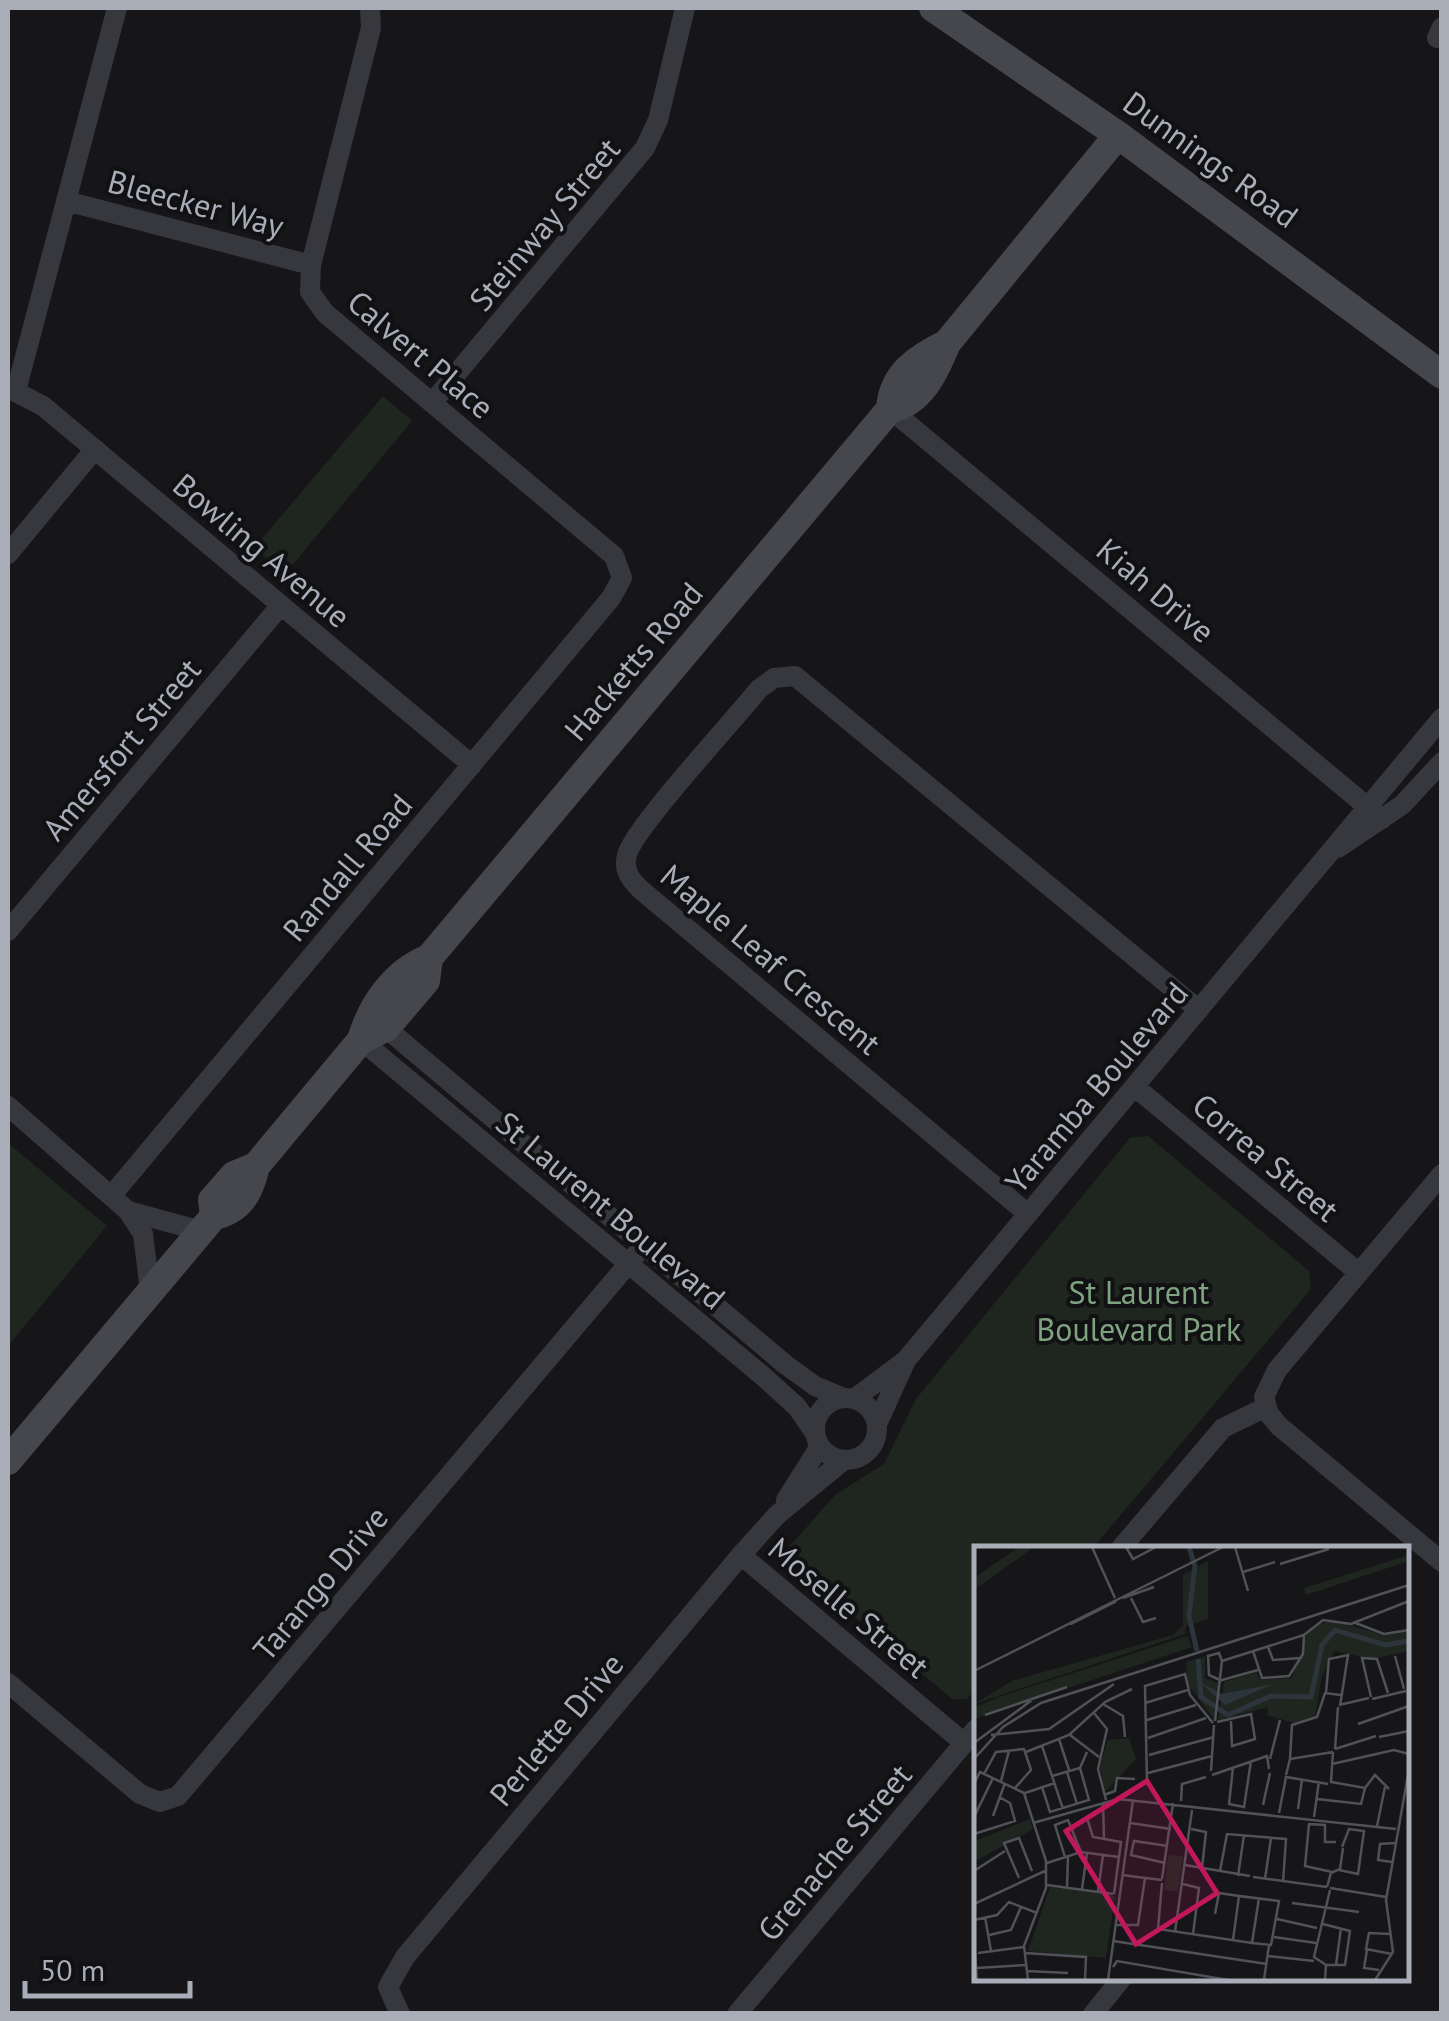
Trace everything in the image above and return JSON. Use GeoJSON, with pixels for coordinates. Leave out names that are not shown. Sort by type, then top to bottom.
{"type":"FeatureCollection","features":[{"type":"Feature","properties":{"kind":"street"},"geometry":{"type":"LineString","coordinates":[[12,390],[117,8]]}},
{"type":"Feature","properties":{"kind":"street","name":"Calvert Place"},"geometry":{"type":"LineString","coordinates":[[370,8],[371,28],[310,264],[308,283],[316,305],[614,556],[622,574]]}},
{"type":"Feature","properties":{"kind":"street","name":"Steinway Street"},"geometry":{"type":"LineString","coordinates":[[432,403],[646,148],[658,120],[685,8]]}},
{"type":"Feature","properties":{"kind":"street","name":"Dunnings Road"},"geometry":{"type":"LineString","coordinates":[[933,8],[1118,135],[1442,375]]}},
{"type":"Feature","properties":{"kind":"street","name":"Hacketts Road"},"geometry":{"type":"LineString","coordinates":[[8,1460],[216,1219],[212,1200],[234,1175],[256,1166],[372,1027],[409,966],[429,958],[890,408],[891,389],[918,357],[947,343],[1118,135]]}},
{"type":"Feature","properties":{"kind":"street","name":"Bleecker Way"},"geometry":{"type":"LineString","coordinates":[[66,200],[310,264]]}},
{"type":"Feature","properties":{"kind":"street","name":"Bowling Avenue"},"geometry":{"type":"LineString","coordinates":[[12,390],[43,406],[472,765]]}},
{"type":"Feature","properties":{"kind":"street","name":"Kiah Drive"},"geometry":{"type":"LineString","coordinates":[[890,408],[1374,812]]}},
{"type":"Feature","properties":{"kind":"street"},"geometry":{"type":"LineString","coordinates":[[8,554],[95,449]]}},
{"type":"Feature","properties":{"kind":"street","name":"Randall Road"},"geometry":{"type":"LineString","coordinates":[[112,1195],[618,590],[622,574]]}},
{"type":"Feature","properties":{"kind":"street","name":"Amersfort Street"},"geometry":{"type":"LineString","coordinates":[[8,931],[280,605]]}},
{"type":"Feature","properties":{"kind":"street","name":"Maple Leaf Crescent"},"geometry":{"type":"LineString","coordinates":[[1028,1214],[640,889],[628,876],[625,862],[638,833],[759,690],[774,678],[795,676],[1199,1010]]}},
{"type":"Feature","properties":{"kind":"street","name":"Yaramba Boulevard"},"geometry":{"type":"LineString","coordinates":[[877,1424],[906,1360],[1332,852],[1374,812],[1442,718]]}},
{"type":"Feature","properties":{"kind":"street","name":"Yaramba Boulevard"},"geometry":{"type":"LineString","coordinates":[[1374,812],[1411,796],[1442,762]]}},
{"type":"Feature","properties":{"kind":"street","name":"St Laurent Boulevard"},"geometry":{"type":"LineString","coordinates":[[372,1027],[645,1244],[800,1376],[849,1398]]}},
{"type":"Feature","properties":{"kind":"street","name":"St Laurent Boulevard"},"geometry":{"type":"LineString","coordinates":[[372,1027],[628,1264],[786,1396],[817,1439]]}},
{"type":"Feature","properties":{"kind":"street","name":"Correa Street"},"geometry":{"type":"LineString","coordinates":[[1135,1087],[1358,1273]]}},
{"type":"Feature","properties":{"kind":"street"},"geometry":{"type":"LineString","coordinates":[[8,1106],[128,1210],[143,1234],[150,1291]]}},
{"type":"Feature","properties":{"kind":"street"},"geometry":{"type":"LineString","coordinates":[[1442,1174],[1271,1379],[1266,1407],[1279,1426],[1442,1562]]}},
{"type":"Feature","properties":{"kind":"street"},"geometry":{"type":"LineString","coordinates":[[128,1210],[216,1219]]}},
{"type":"Feature","properties":{"kind":"street","name":"Tarango Drive"},"geometry":{"type":"LineString","coordinates":[[8,1682],[140,1794],[160,1802],[178,1796],[645,1244]]}},
{"type":"Feature","properties":{"kind":"street","name":"Yaramba Boulevard"},"geometry":{"type":"LineString","coordinates":[[849,1398],[906,1360]]}},
{"type":"Feature","properties":{"kind":"street"},"geometry":{"type":"LineString","coordinates":[[849,1398],[869,1408],[877,1424],[869,1450],[844,1460],[817,1439],[819,1413],[849,1398]]}},
{"type":"Feature","properties":{"kind":"street"},"geometry":{"type":"LineString","coordinates":[[1123,1546],[1223,1428],[1266,1407]]}},
{"type":"Feature","properties":{"kind":"street","name":"Perlette Drive"},"geometry":{"type":"LineString","coordinates":[[777,1515],[817,1439]]}},
{"type":"Feature","properties":{"kind":"street","name":"Perlette Drive"},"geometry":{"type":"LineString","coordinates":[[400,2014],[388,1987],[405,1957],[741,1555],[777,1515],[844,1460]]}},
{"type":"Feature","properties":{"kind":"street","name":"Moselle Street"},"geometry":{"type":"LineString","coordinates":[[741,1555],[970,1736]]}},
{"type":"Feature","properties":{"kind":"street","name":"Grenache Street"},"geometry":{"type":"LineString","coordinates":[[737,2014],[970,1736]]}},
{"type":"Feature","properties":{"kind":"street"},"geometry":{"type":"LineString","coordinates":[[1093,2014],[1120,1981]]}},
{"type":"Feature","properties":{"kind":"green space"},"geometry":{"type":"Polygon","coordinates":[[[383,396],[412,421],[285,574],[254,548],[383,396]]]}},
{"type":"Feature","properties":{"kind":"green space","name":"St Laurent Boulevard Park"},"geometry":{"type":"Polygon","coordinates":[[[1148,1136],[1309,1271],[1311,1289],[1095,1546],[974,1546],[974,1690],[967,1699],[952,1699],[789,1561],[789,1547],[835,1495],[884,1464],[916,1399],[1130,1138],[1148,1136]]]}},
{"type":"Feature","properties":{"kind":"green space"},"geometry":{"type":"Polygon","coordinates":[[[8,1143],[107,1226],[8,1346],[8,1143]]]}}]}
